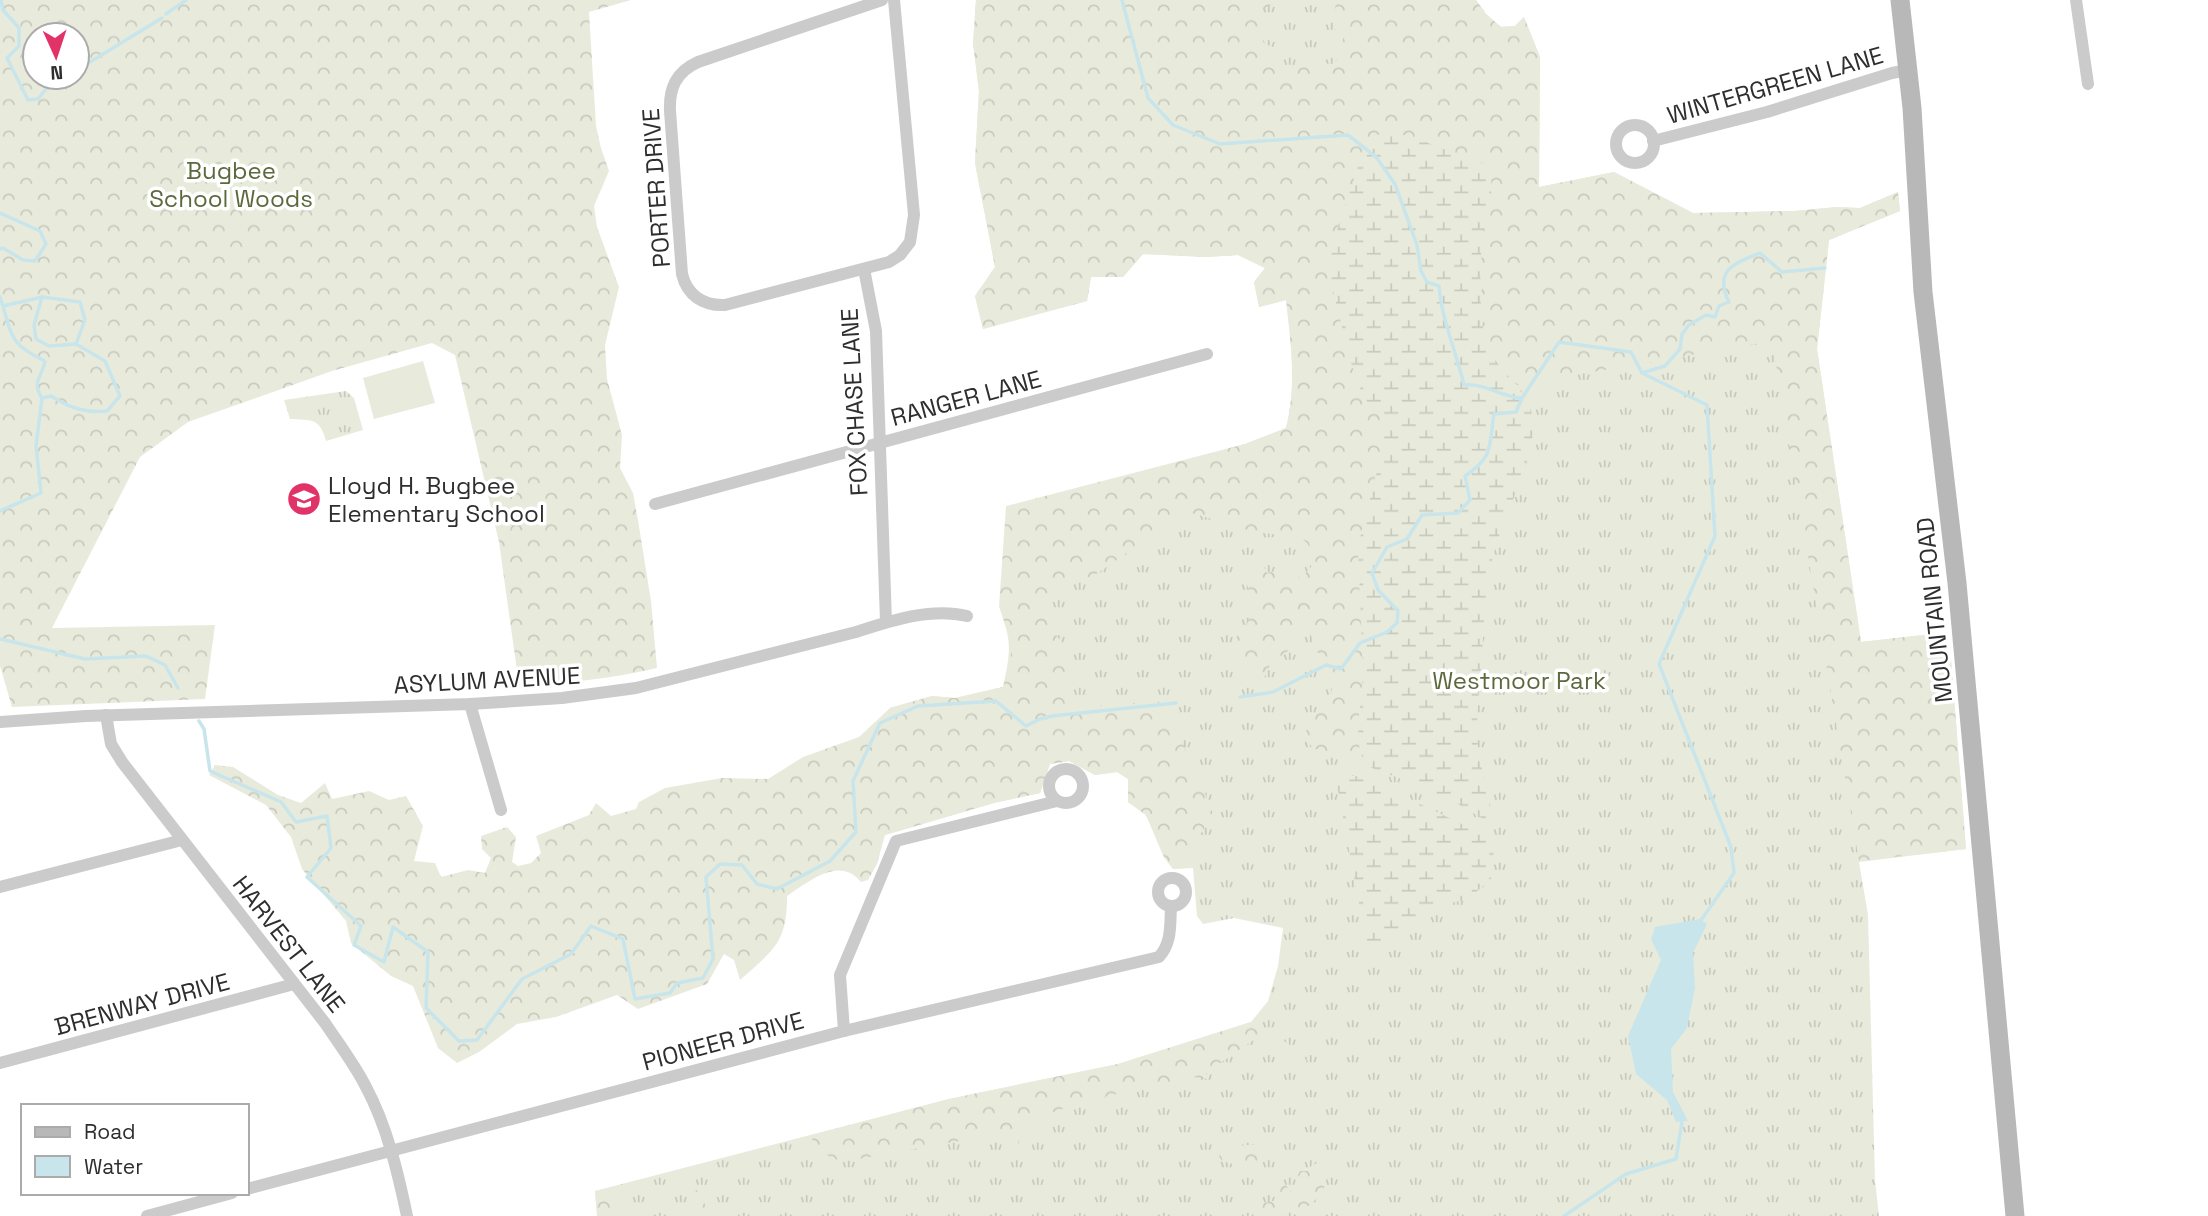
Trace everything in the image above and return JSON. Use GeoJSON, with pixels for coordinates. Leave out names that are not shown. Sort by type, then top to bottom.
{"type":"FeatureCollection","features":[{"type":"Feature","properties":{"kind":"main road","name":"MOUNTAIN ROAD"},"geometry":{"type":"LineString","coordinates":[[1900,0],[1908,70],[1923,292],[1958,595],[2015,1216]]}},
{"type":"Feature","properties":{"kind":"street","name":"PORTER DRIVE"},"geometry":{"type":"LineString","coordinates":[[863,269],[725,305],[700,301],[688,289],[682,274],[670,99],[676,80],[692,65],[882,0]]}},
{"type":"Feature","properties":{"kind":"street"},"geometry":{"type":"LineString","coordinates":[[863,269],[889,262],[900,255],[910,242],[914,225],[894,0]]}},
{"type":"Feature","properties":{"kind":"street"},"geometry":{"type":"LineString","coordinates":[[2076,0],[2088,84]]}},
{"type":"Feature","properties":{"kind":"street","name":"WINTERGREEN LANE"},"geometry":{"type":"LineString","coordinates":[[1653,141],[1767,112],[1892,72],[1908,70]]}},
{"type":"Feature","properties":{"kind":"street","name":"FOX CHASE LANE"},"geometry":{"type":"LineString","coordinates":[[863,269],[876,331],[886,622]]}},
{"type":"Feature","properties":{"kind":"street","name":"RANGER LANE"},"geometry":{"type":"LineString","coordinates":[[655,504],[1207,355]]}},
{"type":"Feature","properties":{"kind":"street","name":"ASYLUM AVENUE"},"geometry":{"type":"LineString","coordinates":[[0,722],[106,715],[470,704],[562,698],[636,688],[842,636],[886,622],[938,613],[967,616]]}},
{"type":"Feature","properties":{"kind":"street"},"geometry":{"type":"LineString","coordinates":[[470,704],[501,810]]}},
{"type":"Feature","properties":{"kind":"street","name":"HARVEST LANE"},"geometry":{"type":"LineString","coordinates":[[106,715],[108,737],[114,751],[325,1023],[362,1080],[391,1151],[407,1216]]}},
{"type":"Feature","properties":{"kind":"street"},"geometry":{"type":"LineString","coordinates":[[844,1031],[840,975],[896,841],[1057,800]]}},
{"type":"Feature","properties":{"kind":"street"},"geometry":{"type":"LineString","coordinates":[[0,887],[183,840]]}},
{"type":"Feature","properties":{"kind":"street","name":"PIONEER DRIVE"},"geometry":{"type":"LineString","coordinates":[[248,1189],[844,1031],[1159,957],[1167,949],[1171,906]]}},
{"type":"Feature","properties":{"kind":"street","name":"BRENWAY DRIVE"},"geometry":{"type":"LineString","coordinates":[[0,1063],[295,984]]}},
{"type":"Feature","properties":{"kind":"street"},"geometry":{"type":"LineString","coordinates":[[147,1216],[225,1195]]}},
{"type":"Feature","properties":{"kind":"green space","name":"Bugbee School Woods"},"geometry":{"type":"Polygon","coordinates":[[[0,0],[631,0],[589,12],[596,126],[609,171],[594,206],[597,227],[619,287],[605,345],[607,379],[622,435],[620,468],[633,493],[638,520],[651,601],[657,668],[588,680],[519,685],[499,542],[455,355],[432,343],[332,371],[188,422],[140,457],[52,628],[215,625],[205,699],[12,707],[0,666],[0,0]]]}},
{"type":"Feature","properties":{"kind":"green space","name":"Westmoor Park"},"geometry":{"type":"Polygon","coordinates":[[[976,0],[1476,0],[1486,14],[1501,27],[1515,26],[1524,17],[1540,57],[1539,187],[1614,172],[1693,213],[1860,208],[1898,192],[1900,211],[1829,240],[1817,349],[1861,642],[1932,634],[1951,660],[1966,849],[1859,862],[1868,915],[1875,1180],[1879,1216],[597,1216],[595,1191],[949,1099],[1118,1064],[1251,1022],[1268,1001],[1278,966],[1283,928],[1234,918],[1203,924],[1197,916],[1193,868],[1173,869],[1164,857],[1146,815],[1128,802],[1128,779],[1117,772],[1095,775],[1069,761],[1050,764],[1040,793],[994,803],[885,835],[890,708],[932,696],[955,698],[1003,687],[1009,646],[999,606],[1180,462],[1245,444],[1286,428],[1291,396],[1292,364],[1286,300],[1259,307],[1254,282],[1265,268],[1238,255],[1207,257],[1143,254],[1123,277],[1091,277],[1087,301],[983,329],[975,296],[995,267],[975,163],[979,91],[973,43],[976,0]]]}},
{"type":"Feature","properties":{"kind":"green space"},"geometry":{"type":"Polygon","coordinates":[[[976,0],[1274,0],[1271,5],[1262,9],[1265,25],[1262,37],[1265,44],[1276,48],[1285,72],[1315,63],[1334,64],[1343,48],[1343,33],[1334,29],[1333,16],[1337,0],[1476,0],[1486,14],[1501,27],[1515,26],[1524,17],[1540,57],[1539,187],[1614,172],[1693,213],[1860,208],[1898,192],[1900,211],[1829,240],[1817,349],[1861,642],[1932,634],[1951,660],[1966,849],[1859,861],[1772,341],[1517,385],[1494,358],[1484,335],[1481,269],[1483,229],[1491,196],[1487,166],[1393,133],[1365,145],[1332,246],[1350,360],[1363,396],[1371,408],[1383,418],[1378,467],[1358,546],[1363,675],[1358,727],[1360,752],[1365,763],[1312,748],[1307,738],[1306,727],[1331,694],[1333,677],[1330,668],[1320,658],[1308,628],[1295,630],[1295,646],[1271,663],[1262,682],[1240,669],[1232,652],[1231,644],[1251,616],[1252,602],[1246,582],[1251,570],[1262,564],[1267,573],[1281,570],[1288,582],[1304,575],[1311,567],[1312,558],[1308,544],[1300,537],[1254,532],[1192,513],[1176,518],[1098,573],[1075,583],[1059,584],[1043,597],[1047,604],[1047,623],[1063,644],[1073,708],[1158,701],[1178,732],[1187,753],[1194,790],[1204,791],[1213,814],[1193,846],[1185,868],[1173,869],[1164,857],[1146,815],[1128,802],[1128,779],[1117,772],[1095,775],[1069,761],[1050,764],[1040,793],[994,803],[885,835],[877,864],[868,880],[861,882],[853,874],[834,871],[814,878],[787,896],[784,925],[776,945],[740,980],[734,960],[724,954],[707,984],[638,1009],[617,995],[556,1017],[517,1024],[479,1052],[457,1063],[438,1048],[413,986],[391,976],[351,943],[346,921],[302,869],[291,837],[266,805],[209,775],[215,765],[233,767],[278,795],[301,803],[325,783],[332,799],[369,791],[389,800],[406,796],[423,826],[414,861],[435,863],[441,877],[468,870],[485,873],[491,858],[482,849],[481,836],[507,827],[516,837],[512,862],[518,866],[531,863],[541,853],[536,836],[589,815],[596,803],[611,816],[636,809],[639,802],[665,788],[722,778],[768,779],[803,757],[859,737],[890,708],[932,696],[955,698],[1003,687],[1011,654],[1010,640],[999,606],[1006,506],[1245,444],[1286,428],[1292,380],[1286,300],[1259,307],[1254,282],[1265,268],[1238,255],[1207,257],[1143,254],[1123,277],[1091,277],[1087,301],[983,329],[975,296],[995,267],[975,163],[979,91],[973,43],[976,0]]]}},
{"type":"Feature","properties":{"kind":"green space"},"geometry":{"type":"Polygon","coordinates":[[[1385,133],[1410,136],[1487,166],[1492,183],[1481,251],[1484,335],[1488,348],[1520,390],[1531,412],[1533,426],[1529,453],[1497,542],[1487,591],[1477,723],[1479,755],[1491,809],[1490,817],[1485,820],[1423,787],[1372,768],[1365,763],[1360,752],[1358,727],[1363,675],[1358,546],[1378,467],[1383,418],[1371,408],[1363,396],[1350,360],[1328,270],[1332,246],[1365,145],[1370,137],[1385,133]]]}},
{"type":"Feature","properties":{"kind":"green space"},"geometry":{"type":"Polygon","coordinates":[[[423,361],[435,403],[374,419],[363,378],[423,361]]]}},
{"type":"Feature","properties":{"kind":"green space"},"geometry":{"type":"Polygon","coordinates":[[[346,391],[354,398],[363,430],[326,441],[318,424],[290,419],[284,400],[346,391]]]}},
{"type":"Feature","properties":{"kind":"green space"},"geometry":{"type":"Polygon","coordinates":[[[1335,774],[1364,777],[1495,840],[1491,879],[1467,900],[1430,907],[1422,922],[1395,935],[1376,953],[1373,952],[1365,936],[1335,774]]]}},
{"type":"Feature","properties":{"kind":"green space"},"geometry":{"type":"Polygon","coordinates":[[[1251,1022],[1276,1034],[1309,1062],[1267,1039],[1252,1041],[1206,1073],[1208,1079],[1192,1077],[1082,1103],[1041,1117],[1024,1131],[1016,1154],[1012,1153],[1009,1132],[842,1162],[826,1155],[809,1136],[949,1099],[1118,1064],[1251,1022]]]}},
{"type":"Feature","properties":{"kind":"green space"},"geometry":{"type":"Polygon","coordinates":[[[1254,1145],[1266,1155],[1256,1175],[1240,1166],[1222,1161],[1219,1156],[1221,1148],[1254,1145]]]}},
{"type":"Feature","properties":{"kind":"green space"},"geometry":{"type":"Polygon","coordinates":[[[1323,1160],[1326,1161],[1326,1170],[1323,1190],[1302,1211],[1294,1202],[1297,1177],[1300,1171],[1307,1171],[1323,1160]]]}},
{"type":"Feature","properties":{"kind":"green space"},"geometry":{"type":"Polygon","coordinates":[[[1284,1183],[1292,1193],[1290,1205],[1285,1204],[1283,1207],[1286,1216],[1261,1215],[1258,1209],[1261,1204],[1277,1200],[1280,1196],[1274,1192],[1284,1183]]]}},
{"type":"Feature","properties":{"kind":"green space"},"geometry":{"type":"Polygon","coordinates":[[[608,1188],[613,1202],[625,1216],[601,1216],[597,1213],[595,1191],[608,1188]]]}},
{"type":"Feature","properties":{"kind":"green space"},"geometry":{"type":"Polygon","coordinates":[[[699,1188],[709,1216],[696,1216],[689,1205],[691,1195],[699,1188]]]}},
{"type":"Feature","properties":{"kind":"water"},"geometry":{"type":"Polygon","coordinates":[[[1700,919],[1707,924],[1693,953],[1695,988],[1687,1028],[1671,1049],[1673,1092],[1688,1121],[1676,1122],[1667,1100],[1636,1074],[1628,1036],[1661,960],[1651,939],[1655,927],[1700,919]]]}},
{"type":"Feature","properties":{"kind":"waterway"},"geometry":{"type":"LineString","coordinates":[[1,0],[3,10],[19,28],[19,46],[7,58],[21,86]]}},
{"type":"Feature","properties":{"kind":"waterway"},"geometry":{"type":"LineString","coordinates":[[166,14],[186,0]]}},
{"type":"Feature","properties":{"kind":"waterway"},"geometry":{"type":"LineString","coordinates":[[1122,0],[1148,98],[1173,125],[1220,144],[1348,135],[1376,157],[1395,184],[1417,245],[1421,271],[1427,282],[1439,286],[1446,324],[1464,385],[1479,386],[1522,398]]}},
{"type":"Feature","properties":{"kind":"waterway"},"geometry":{"type":"LineString","coordinates":[[91,61],[162,18]]}},
{"type":"Feature","properties":{"kind":"waterway"},"geometry":{"type":"LineString","coordinates":[[24,91],[28,100],[38,99],[44,91]]}},
{"type":"Feature","properties":{"kind":"waterway"},"geometry":{"type":"LineString","coordinates":[[0,213],[40,231],[46,244],[35,261],[23,260],[3,248],[0,249]]}},
{"type":"Feature","properties":{"kind":"waterway"},"geometry":{"type":"LineString","coordinates":[[1642,373],[1665,366],[1680,349],[1682,334],[1689,325],[1706,315],[1715,317],[1719,306],[1729,302],[1725,291],[1725,275],[1735,264],[1760,253],[1782,272],[1825,268]]}},
{"type":"Feature","properties":{"kind":"waterway"},"geometry":{"type":"LineString","coordinates":[[0,297],[3,306],[42,297],[80,302],[85,320],[76,344],[105,361],[120,396],[107,411],[78,409],[51,396],[42,398],[36,446],[41,493],[0,511]]}},
{"type":"Feature","properties":{"kind":"waterway"},"geometry":{"type":"LineString","coordinates":[[42,297],[34,325],[36,339],[49,346],[76,344]]}},
{"type":"Feature","properties":{"kind":"waterway"},"geometry":{"type":"LineString","coordinates":[[3,306],[15,340],[26,351],[45,361],[37,383],[42,398]]}},
{"type":"Feature","properties":{"kind":"waterway"},"geometry":{"type":"LineString","coordinates":[[1240,697],[1273,692],[1326,665],[1341,669],[1360,643],[1387,632],[1397,623],[1398,611],[1378,590],[1372,573],[1387,547],[1407,539],[1422,515],[1458,513],[1470,500],[1465,476],[1486,456],[1494,414],[1516,412],[1522,398],[1559,342],[1631,352],[1642,373],[1707,405],[1715,536],[1659,664],[1731,847],[1734,873],[1699,923]]}},
{"type":"Feature","properties":{"kind":"waterway"},"geometry":{"type":"LineString","coordinates":[[0,639],[85,659],[146,656],[165,665],[178,688]]}},
{"type":"Feature","properties":{"kind":"waterway"},"geometry":{"type":"LineString","coordinates":[[199,721],[204,729],[210,771],[281,802],[296,822],[327,816],[331,848],[307,877],[361,926],[354,945],[384,962],[393,927],[428,952],[426,1008],[459,1041],[477,1040],[522,979],[571,954],[591,926],[623,939],[635,999],[670,993],[677,983],[703,978],[713,959],[706,877],[720,864],[742,865],[757,884],[777,889],[830,861],[856,832],[853,781],[880,723],[918,706],[996,701],[1026,726],[1052,716],[1176,703]]}},
{"type":"Feature","properties":{"kind":"waterway"},"geometry":{"type":"LineString","coordinates":[[1564,1216],[1626,1174],[1676,1159],[1682,1121],[1680,1117]]}},
{"type":"Feature","properties":{"kind":"place","name":"Lloyd H. Bugbee Elementary School"},"geometry":{"type":"Point","coordinates":[304,499]}}]}
